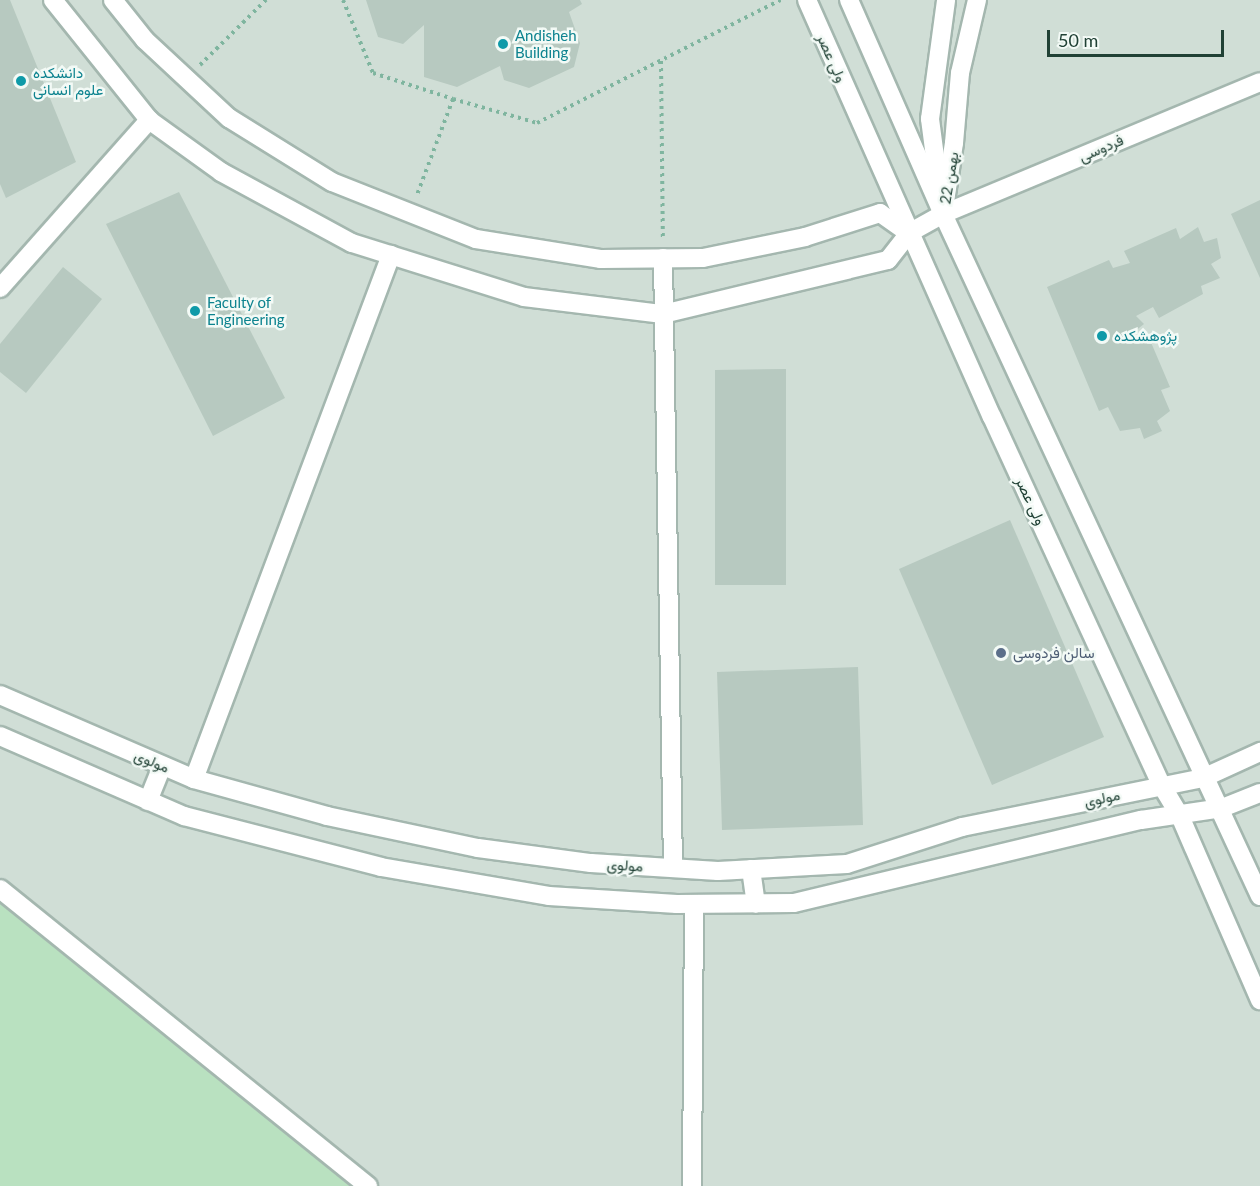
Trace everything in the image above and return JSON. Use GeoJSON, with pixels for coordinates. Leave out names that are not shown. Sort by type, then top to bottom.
{"type":"FeatureCollection","features":[{"type":"Feature","properties":{"kind":"street"},"geometry":{"type":"LineString","coordinates":[[53,0],[149,120],[221,172],[352,243],[524,297],[663,314],[888,260],[909,233],[880,213],[805,237],[703,258],[601,259],[476,239],[332,182],[229,118],[146,40],[113,0]]}},
{"type":"Feature","properties":{"kind":"street","name":"ولی عصر"},"geometry":{"type":"LineString","coordinates":[[807,0],[909,233],[1162,786],[1180,816],[1260,1000]]}},
{"type":"Feature","properties":{"kind":"street"},"geometry":{"type":"LineString","coordinates":[[849,0],[943,214],[1203,778],[1222,808],[1260,896]]}},
{"type":"Feature","properties":{"kind":"street","name":"22 بهمن"},"geometry":{"type":"LineString","coordinates":[[943,214],[930,119],[946,0]]}},
{"type":"Feature","properties":{"kind":"street","name":"22 بهمن"},"geometry":{"type":"LineString","coordinates":[[943,214],[954,143],[960,73],[977,0]]}},
{"type":"Feature","properties":{"kind":"street","name":"فردوسی"},"geometry":{"type":"LineString","coordinates":[[909,233],[943,214],[1260,82]]}},
{"type":"Feature","properties":{"kind":"street"},"geometry":{"type":"LineString","coordinates":[[0,288],[149,120]]}},
{"type":"Feature","properties":{"kind":"street"},"geometry":{"type":"LineString","coordinates":[[194,779],[391,255]]}},
{"type":"Feature","properties":{"kind":"street"},"geometry":{"type":"LineString","coordinates":[[663,258],[673,868]]}},
{"type":"Feature","properties":{"kind":"street","name":"مولوی"},"geometry":{"type":"LineString","coordinates":[[0,695],[194,779],[327,816],[478,848],[591,862],[673,868],[751,869],[847,864],[962,827],[1203,778],[1260,752]]}},
{"type":"Feature","properties":{"kind":"street","name":"مولوی"},"geometry":{"type":"LineString","coordinates":[[0,736],[184,816],[381,867],[549,896],[694,904],[794,903],[1141,820],[1222,808],[1260,793]]}},
{"type":"Feature","properties":{"kind":"street"},"geometry":{"type":"LineString","coordinates":[[148,801],[162,766]]}},
{"type":"Feature","properties":{"kind":"street"},"geometry":{"type":"LineString","coordinates":[[818,865],[823,897]]}},
{"type":"Feature","properties":{"kind":"street"},"geometry":{"type":"LineString","coordinates":[[751,869],[756,904]]}},
{"type":"Feature","properties":{"kind":"street"},"geometry":{"type":"LineString","coordinates":[[0,889],[368,1186]]}},
{"type":"Feature","properties":{"kind":"street"},"geometry":{"type":"LineString","coordinates":[[692,1186],[694,904]]}},
{"type":"Feature","properties":{"kind":"path"},"geometry":{"type":"LineString","coordinates":[[186,78],[266,0]]}},
{"type":"Feature","properties":{"kind":"path"},"geometry":{"type":"LineString","coordinates":[[343,0],[373,73],[537,123],[781,0]]}},
{"type":"Feature","properties":{"kind":"path"},"geometry":{"type":"LineString","coordinates":[[661,61],[663,258]]}},
{"type":"Feature","properties":{"kind":"path"},"geometry":{"type":"LineString","coordinates":[[410,213],[453,99]]}},
{"type":"Feature","properties":{"kind":"shaded area"},"geometry":{"type":"Polygon","coordinates":[[[0,0],[1260,0],[1260,1186],[359,1186],[0,897],[0,0]]]}},
{"type":"Feature","properties":{"kind":"green space"},"geometry":{"type":"Polygon","coordinates":[[[0,897],[359,1186],[0,1186],[0,897]]]}},
{"type":"Feature","properties":{"kind":"building","name":"دانشکده علوم انسانی"},"geometry":{"type":"Polygon","coordinates":[[[0,0],[10,0],[76,162],[6,198],[0,184],[0,0]]]}},
{"type":"Feature","properties":{"kind":"building","name":"Andisheh Building"},"geometry":{"type":"Polygon","coordinates":[[[366,0],[580,0],[582,4],[569,12],[580,43],[574,67],[529,88],[504,80],[500,66],[457,87],[424,77],[424,25],[403,44],[378,37],[366,0]]]}},
{"type":"Feature","properties":{"kind":"building","name":"Faculty of Engineering"},"geometry":{"type":"Polygon","coordinates":[[[179,192],[285,398],[213,436],[106,224],[179,192]]]}},
{"type":"Feature","properties":{"kind":"building"},"geometry":{"type":"Polygon","coordinates":[[[1260,200],[1260,278],[1231,214],[1260,200]]]}},
{"type":"Feature","properties":{"kind":"building","name":"پژوهشکده"},"geometry":{"type":"Polygon","coordinates":[[[1198,227],[1204,242],[1217,238],[1221,258],[1211,264],[1220,278],[1201,286],[1203,294],[1159,318],[1153,307],[1136,316],[1144,324],[1134,332],[1139,344],[1150,340],[1170,387],[1161,390],[1170,411],[1157,421],[1162,431],[1144,439],[1140,428],[1120,431],[1108,407],[1099,411],[1047,287],[1109,260],[1113,268],[1130,263],[1124,251],[1176,228],[1180,239],[1198,227]]]}},
{"type":"Feature","properties":{"kind":"building"},"geometry":{"type":"Polygon","coordinates":[[[63,267],[102,299],[26,393],[0,372],[0,344],[63,267]]]}},
{"type":"Feature","properties":{"kind":"building"},"geometry":{"type":"Polygon","coordinates":[[[786,369],[786,585],[715,585],[715,370],[786,369]]]}},
{"type":"Feature","properties":{"kind":"building","name":"سالن فردوسی"},"geometry":{"type":"Polygon","coordinates":[[[1010,520],[1104,737],[992,785],[899,569],[1010,520]]]}},
{"type":"Feature","properties":{"kind":"building"},"geometry":{"type":"Polygon","coordinates":[[[858,667],[863,825],[722,830],[717,672],[858,667]]]}},
{"type":"Feature","properties":{"kind":"place","name":"Andisheh Building"},"geometry":{"type":"Point","coordinates":[503,44]}},
{"type":"Feature","properties":{"kind":"place","name":"دانشکده علوم انسانی"},"geometry":{"type":"Point","coordinates":[21,81]}},
{"type":"Feature","properties":{"kind":"place","name":"Faculty of Engineering"},"geometry":{"type":"Point","coordinates":[195,311]}},
{"type":"Feature","properties":{"kind":"place","name":"پژوهشکده"},"geometry":{"type":"Point","coordinates":[1102,336]}},
{"type":"Feature","properties":{"kind":"place","name":"سالن فردوسی"},"geometry":{"type":"Point","coordinates":[1001,653]}}]}
